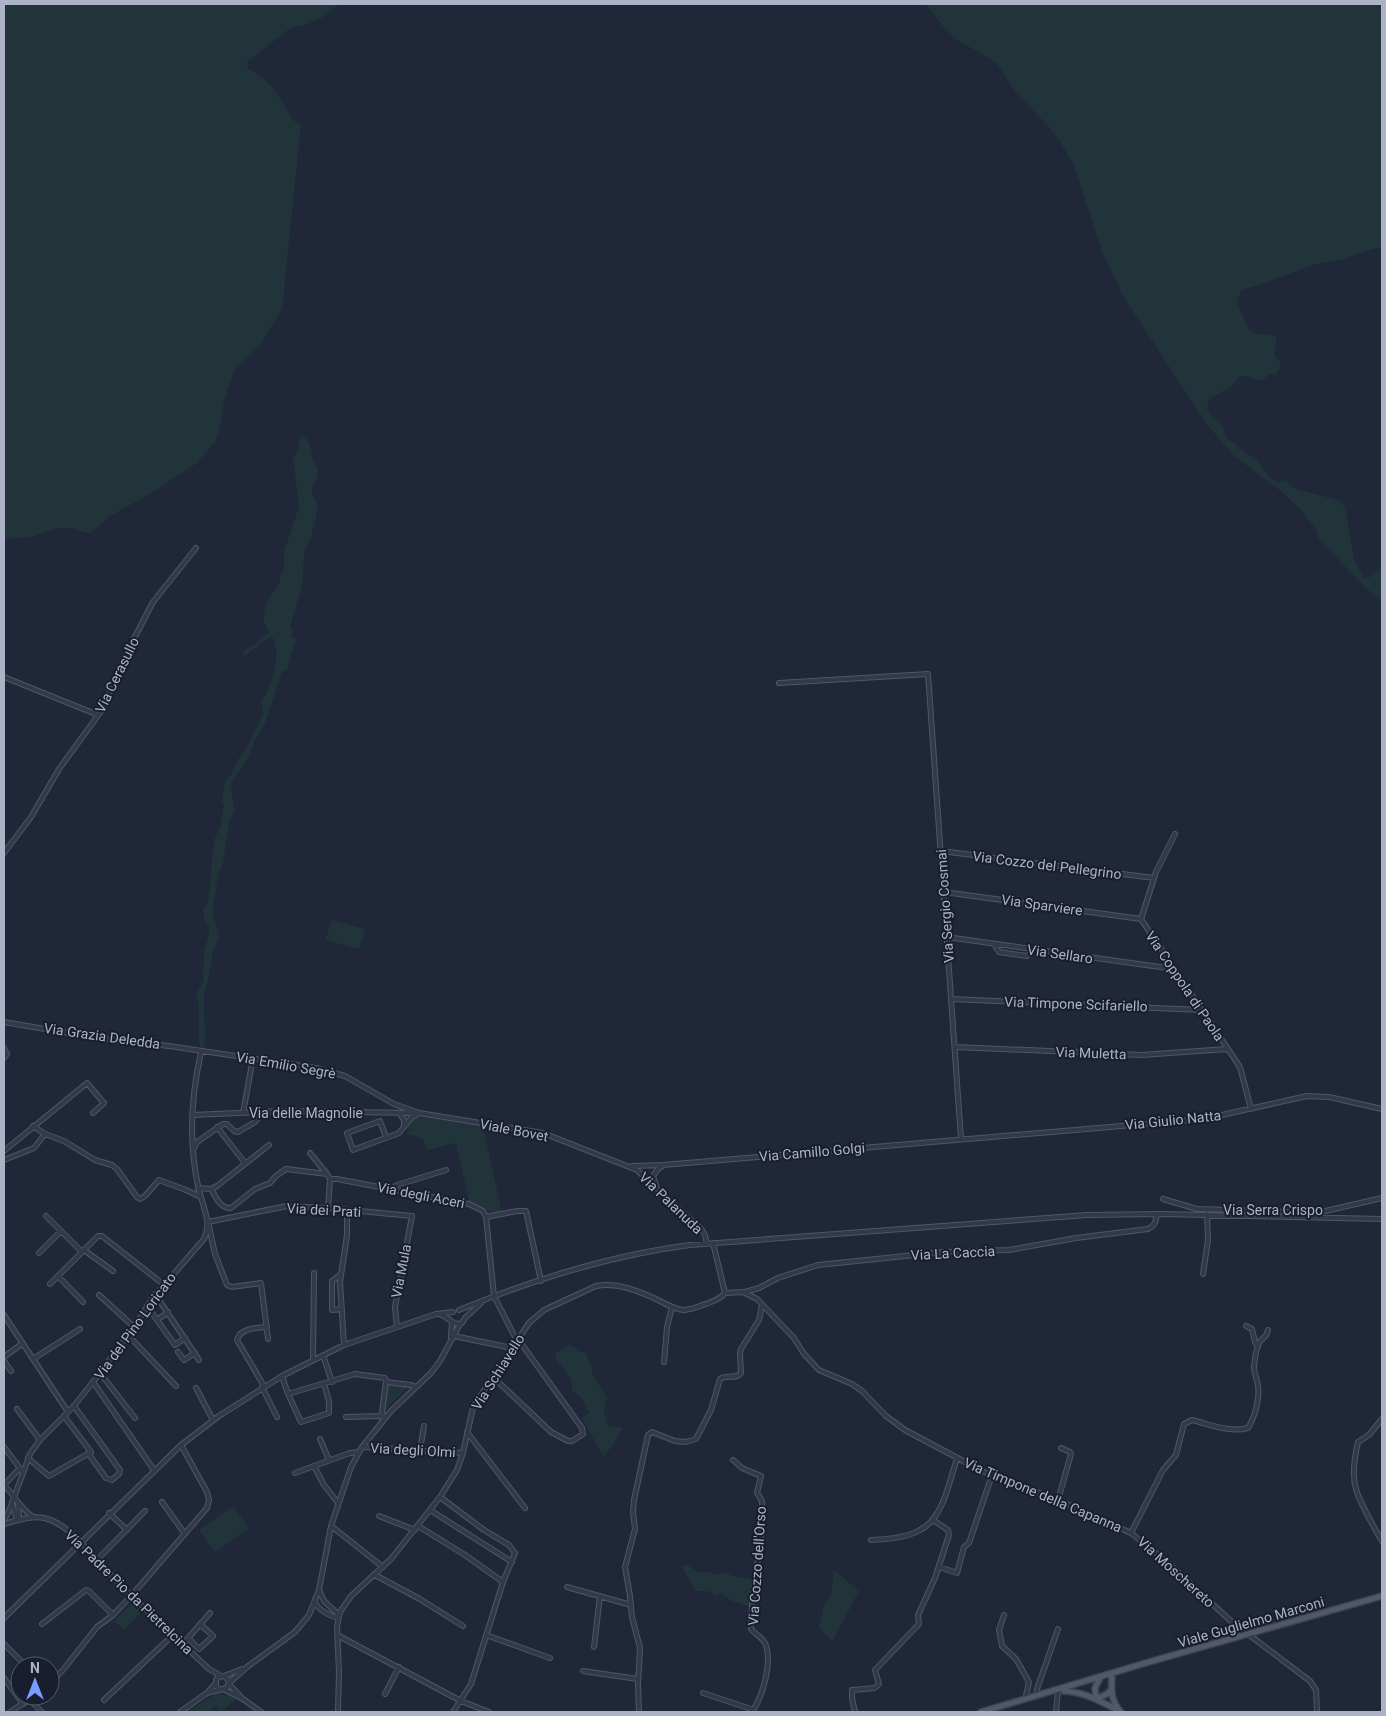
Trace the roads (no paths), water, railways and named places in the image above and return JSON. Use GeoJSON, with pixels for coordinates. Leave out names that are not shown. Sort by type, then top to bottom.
{"type":"FeatureCollection","features":[{"type":"Feature","properties":{"kind":"main road","name":"Viale Guglielmo Marconi"},"geometry":{"type":"LineString","coordinates":[[981,1712],[1100,1678],[1111,1677],[1126,1670],[1247,1634],[1382,1597]]}},
{"type":"Feature","properties":{"kind":"main road"},"geometry":{"type":"LineString","coordinates":[[1111,1677],[1111,1690],[1115,1704],[1121,1712]]}},
{"type":"Feature","properties":{"kind":"main road"},"geometry":{"type":"LineString","coordinates":[[1096,1699],[1095,1688],[1100,1678]]}},
{"type":"Feature","properties":{"kind":"main road"},"geometry":{"type":"LineString","coordinates":[[1058,1690],[1078,1692],[1121,1712]]}},
{"type":"Feature","properties":{"kind":"main road"},"geometry":{"type":"LineString","coordinates":[[1096,1699],[1111,1690]]}},
{"type":"Feature","properties":{"kind":"street","name":"Via Cerasullo"},"geometry":{"type":"LineString","coordinates":[[4,853],[31,817],[59,769],[98,715],[109,696],[125,656],[153,602],[196,548]]}},
{"type":"Feature","properties":{"kind":"street","name":"Via Sergio Cosmai"},"geometry":{"type":"LineString","coordinates":[[779,683],[928,674],[961,1139]]}},
{"type":"Feature","properties":{"kind":"street"},"geometry":{"type":"LineString","coordinates":[[4,677],[98,715]]}},
{"type":"Feature","properties":{"kind":"street","name":"Via Coppola di Paola"},"geometry":{"type":"LineString","coordinates":[[1175,834],[1154,878],[1141,919],[1240,1067],[1251,1109]]}},
{"type":"Feature","properties":{"kind":"street","name":"Via Cozzo del Pellegrino"},"geometry":{"type":"LineString","coordinates":[[941,851],[1154,878]]}},
{"type":"Feature","properties":{"kind":"street","name":"Via Sparviere"},"geometry":{"type":"LineString","coordinates":[[944,892],[1141,919]]}},
{"type":"Feature","properties":{"kind":"street","name":"Via Sellaro"},"geometry":{"type":"LineString","coordinates":[[947,938],[1174,970]]}},
{"type":"Feature","properties":{"kind":"street"},"geometry":{"type":"LineString","coordinates":[[994,944],[999,952],[1027,956],[1034,950]]}},
{"type":"Feature","properties":{"kind":"street","name":"Via Timpone Scifariello"},"geometry":{"type":"LineString","coordinates":[[951,999],[1201,1010]]}},
{"type":"Feature","properties":{"kind":"street","name":"Via Grazia Deledda"},"geometry":{"type":"LineString","coordinates":[[4,1022],[104,1039],[169,1046],[201,1052]]}},
{"type":"Feature","properties":{"kind":"street"},"geometry":{"type":"LineString","coordinates":[[4,1048],[7,1054],[4,1058]]}},
{"type":"Feature","properties":{"kind":"street","name":"Via Muletta"},"geometry":{"type":"LineString","coordinates":[[955,1048],[1142,1055],[1227,1049]]}},
{"type":"Feature","properties":{"kind":"street"},"geometry":{"type":"LineString","coordinates":[[201,1052],[194,1088],[192,1115],[193,1150],[198,1188],[215,1254],[227,1285],[232,1287],[261,1283],[268,1339]]}},
{"type":"Feature","properties":{"kind":"street","name":"Via Emilio Segrè"},"geometry":{"type":"LineString","coordinates":[[201,1052],[253,1058],[316,1068],[340,1074],[358,1082],[394,1104]]}},
{"type":"Feature","properties":{"kind":"street"},"geometry":{"type":"LineString","coordinates":[[243,1113],[253,1058]]}},
{"type":"Feature","properties":{"kind":"street"},"geometry":{"type":"LineString","coordinates":[[4,1151],[87,1083],[104,1103],[93,1113]]}},
{"type":"Feature","properties":{"kind":"street","name":"Via Giulio Natta"},"geometry":{"type":"LineString","coordinates":[[961,1139],[1204,1119],[1298,1097],[1317,1096],[1382,1109]]}},
{"type":"Feature","properties":{"kind":"street"},"geometry":{"type":"LineString","coordinates":[[384,1114],[394,1109],[394,1104]]}},
{"type":"Feature","properties":{"kind":"street","name":"Viale Bovet"},"geometry":{"type":"LineString","coordinates":[[394,1104],[419,1113],[543,1133],[630,1166]]}},
{"type":"Feature","properties":{"kind":"street"},"geometry":{"type":"LineString","coordinates":[[193,1150],[197,1142],[217,1127],[227,1124],[234,1131],[238,1132],[254,1122],[263,1112]]}},
{"type":"Feature","properties":{"kind":"street","name":"Via delle Magnolie"},"geometry":{"type":"LineString","coordinates":[[192,1115],[263,1112],[419,1113]]}},
{"type":"Feature","properties":{"kind":"street"},"geometry":{"type":"LineString","coordinates":[[386,1137],[380,1120],[347,1133],[353,1150],[399,1133],[414,1115],[419,1113]]}},
{"type":"Feature","properties":{"kind":"street"},"geometry":{"type":"LineString","coordinates":[[400,1114],[404,1120],[404,1129]]}},
{"type":"Feature","properties":{"kind":"street"},"geometry":{"type":"LineString","coordinates":[[33,1126],[45,1134],[64,1141],[95,1160],[112,1165],[137,1197],[144,1196],[158,1180],[201,1197]]}},
{"type":"Feature","properties":{"kind":"street"},"geometry":{"type":"LineString","coordinates":[[217,1127],[245,1164]]}},
{"type":"Feature","properties":{"kind":"street"},"geometry":{"type":"LineString","coordinates":[[4,1160],[34,1148],[45,1134]]}},
{"type":"Feature","properties":{"kind":"street","name":"Via Camillo Golgi"},"geometry":{"type":"LineString","coordinates":[[630,1166],[663,1165],[961,1139]]}},
{"type":"Feature","properties":{"kind":"street"},"geometry":{"type":"LineString","coordinates":[[198,1188],[211,1189],[218,1186],[270,1145]]}},
{"type":"Feature","properties":{"kind":"street"},"geometry":{"type":"LineString","coordinates":[[310,1153],[330,1179],[328,1208]]}},
{"type":"Feature","properties":{"kind":"street"},"geometry":{"type":"LineString","coordinates":[[656,1187],[653,1176],[663,1165]]}},
{"type":"Feature","properties":{"kind":"street","name":"Via Palanuda"},"geometry":{"type":"LineString","coordinates":[[630,1166],[644,1175],[702,1230],[707,1244]]}},
{"type":"Feature","properties":{"kind":"street"},"geometry":{"type":"LineString","coordinates":[[211,1189],[223,1206],[231,1208],[255,1189],[270,1183],[286,1168],[327,1174]]}},
{"type":"Feature","properties":{"kind":"street"},"geometry":{"type":"LineString","coordinates":[[391,1189],[397,1185],[446,1170]]}},
{"type":"Feature","properties":{"kind":"street","name":"Via degli Aceri"},"geometry":{"type":"LineString","coordinates":[[330,1179],[469,1204],[483,1210],[486,1217]]}},
{"type":"Feature","properties":{"kind":"street","name":"Via Serra Crispo"},"geometry":{"type":"LineString","coordinates":[[1163,1199],[1197,1209],[1321,1212],[1382,1198]]}},
{"type":"Feature","properties":{"kind":"street","name":"Via dei Prati"},"geometry":{"type":"LineString","coordinates":[[208,1222],[287,1206],[412,1216]]}},
{"type":"Feature","properties":{"kind":"street"},"geometry":{"type":"LineString","coordinates":[[344,1345],[341,1275],[347,1235],[347,1210]]}},
{"type":"Feature","properties":{"kind":"street"},"geometry":{"type":"LineString","coordinates":[[493,1377],[551,1432],[565,1441],[572,1441],[583,1434],[582,1428],[518,1340],[494,1296],[486,1217],[526,1211],[542,1281]]}},
{"type":"Feature","properties":{"kind":"street"},"geometry":{"type":"LineString","coordinates":[[4,1618],[181,1444],[263,1387],[344,1345],[436,1314],[453,1312],[494,1296],[624,1256],[713,1243],[1087,1214],[1206,1214],[1382,1219]]}},
{"type":"Feature","properties":{"kind":"street","name":"Via La Caccia"},"geometry":{"type":"LineString","coordinates":[[743,1292],[759,1288],[778,1278],[818,1265],[944,1252],[1009,1250],[1076,1238],[1148,1229],[1153,1227],[1156,1222],[1157,1214]]}},
{"type":"Feature","properties":{"kind":"street"},"geometry":{"type":"LineString","coordinates":[[1203,1274],[1208,1240],[1206,1214]]}},
{"type":"Feature","properties":{"kind":"street"},"geometry":{"type":"LineString","coordinates":[[46,1216],[83,1251],[112,1271]]}},
{"type":"Feature","properties":{"kind":"street","name":"Via Mula"},"geometry":{"type":"LineString","coordinates":[[397,1327],[395,1307],[412,1216]]}},
{"type":"Feature","properties":{"kind":"street","name":"Via del Pino Loricato"},"geometry":{"type":"LineString","coordinates":[[4,1520],[12,1503],[21,1470],[40,1440],[74,1406],[94,1382],[134,1327],[155,1294],[204,1239],[208,1222]]}},
{"type":"Feature","properties":{"kind":"street"},"geometry":{"type":"LineString","coordinates":[[39,1253],[61,1231]]}},
{"type":"Feature","properties":{"kind":"street"},"geometry":{"type":"LineString","coordinates":[[50,1284],[94,1238],[102,1236],[163,1284]]}},
{"type":"Feature","properties":{"kind":"street","name":"Via Palanuda"},"geometry":{"type":"LineString","coordinates":[[713,1243],[726,1293]]}},
{"type":"Feature","properties":{"kind":"street"},"geometry":{"type":"LineString","coordinates":[[313,1360],[314,1273]]}},
{"type":"Feature","properties":{"kind":"street"},"geometry":{"type":"LineString","coordinates":[[341,1275],[332,1281],[332,1310],[342,1309]]}},
{"type":"Feature","properties":{"kind":"street"},"geometry":{"type":"LineString","coordinates":[[58,1276],[84,1302]]}},
{"type":"Feature","properties":{"kind":"street","name":"Via Schiavello"},"geometry":{"type":"LineString","coordinates":[[338,1712],[338,1616],[351,1596],[383,1567],[440,1497],[457,1470],[463,1453],[473,1407],[529,1323],[544,1310],[596,1286],[613,1284],[644,1294],[672,1307],[685,1310],[718,1299],[726,1293]]}},
{"type":"Feature","properties":{"kind":"street"},"geometry":{"type":"LineString","coordinates":[[639,1712],[638,1679],[640,1648],[633,1622],[625,1566],[635,1529],[633,1506],[637,1480],[648,1435],[652,1432],[681,1442],[696,1439],[710,1410],[720,1379],[737,1376],[741,1373],[741,1349],[759,1320],[762,1306],[757,1299],[743,1292],[726,1293]]}},
{"type":"Feature","properties":{"kind":"street"},"geometry":{"type":"LineString","coordinates":[[155,1294],[199,1360]]}},
{"type":"Feature","properties":{"kind":"street"},"geometry":{"type":"LineString","coordinates":[[99,1295],[134,1327]]}},
{"type":"Feature","properties":{"kind":"street"},"geometry":{"type":"LineString","coordinates":[[207,1693],[222,1690],[247,1667],[296,1632],[310,1615],[319,1590],[331,1526],[351,1467],[359,1452],[383,1417],[431,1373],[440,1361],[460,1324],[482,1302]]}},
{"type":"Feature","properties":{"kind":"street"},"geometry":{"type":"LineString","coordinates":[[147,1306],[174,1345],[185,1338]]}},
{"type":"Feature","properties":{"kind":"street","name":"Via Timpone della Capanna"},"geometry":{"type":"LineString","coordinates":[[762,1306],[794,1338],[804,1354],[819,1370],[862,1390],[886,1416],[905,1430],[992,1476],[1058,1500],[1130,1532]]}},
{"type":"Feature","properties":{"kind":"street"},"geometry":{"type":"LineString","coordinates":[[664,1362],[667,1327],[672,1307]]}},
{"type":"Feature","properties":{"kind":"street"},"geometry":{"type":"LineString","coordinates":[[459,1310],[463,1312],[465,1318]]}},
{"type":"Feature","properties":{"kind":"street"},"geometry":{"type":"LineString","coordinates":[[156,1320],[168,1312]]}},
{"type":"Feature","properties":{"kind":"street"},"geometry":{"type":"LineString","coordinates":[[451,1342],[450,1316],[453,1312]]}},
{"type":"Feature","properties":{"kind":"street"},"geometry":{"type":"LineString","coordinates":[[436,1314],[444,1316],[456,1324],[460,1324]]}},
{"type":"Feature","properties":{"kind":"street"},"geometry":{"type":"LineString","coordinates":[[4,1315],[68,1412]]}},
{"type":"Feature","properties":{"kind":"street"},"geometry":{"type":"LineString","coordinates":[[1246,1326],[1252,1329],[1258,1346]]}},
{"type":"Feature","properties":{"kind":"street"},"geometry":{"type":"LineString","coordinates":[[267,1327],[246,1330],[239,1334],[237,1340],[277,1417]]}},
{"type":"Feature","properties":{"kind":"street"},"geometry":{"type":"LineString","coordinates":[[33,1359],[80,1329]]}},
{"type":"Feature","properties":{"kind":"street"},"geometry":{"type":"LineString","coordinates":[[1130,1532],[1163,1470],[1176,1455],[1184,1424],[1192,1420],[1222,1428],[1248,1428],[1255,1410],[1259,1391],[1254,1373],[1258,1346],[1267,1335],[1268,1330]]}},
{"type":"Feature","properties":{"kind":"street"},"geometry":{"type":"LineString","coordinates":[[128,1335],[176,1386]]}},
{"type":"Feature","properties":{"kind":"street"},"geometry":{"type":"LineString","coordinates":[[454,1336],[512,1348]]}},
{"type":"Feature","properties":{"kind":"street"},"geometry":{"type":"LineString","coordinates":[[11,1371],[4,1359],[23,1343]]}},
{"type":"Feature","properties":{"kind":"street"},"geometry":{"type":"LineString","coordinates":[[178,1352],[184,1360],[195,1353]]}},
{"type":"Feature","properties":{"kind":"street"},"geometry":{"type":"LineString","coordinates":[[323,1355],[332,1382]]}},
{"type":"Feature","properties":{"kind":"street"},"geometry":{"type":"LineString","coordinates":[[100,1373],[135,1418]]}},
{"type":"Feature","properties":{"kind":"street"},"geometry":{"type":"LineString","coordinates":[[288,1394],[355,1374],[384,1378],[386,1382],[383,1417]]}},
{"type":"Feature","properties":{"kind":"street"},"geometry":{"type":"LineString","coordinates":[[282,1376],[301,1422],[329,1413],[329,1401],[324,1384]]}},
{"type":"Feature","properties":{"kind":"street"},"geometry":{"type":"LineString","coordinates":[[94,1382],[154,1470]]}},
{"type":"Feature","properties":{"kind":"street"},"geometry":{"type":"LineString","coordinates":[[386,1382],[411,1384],[416,1387]]}},
{"type":"Feature","properties":{"kind":"street"},"geometry":{"type":"LineString","coordinates":[[196,1388],[213,1420]]}},
{"type":"Feature","properties":{"kind":"street"},"geometry":{"type":"LineString","coordinates":[[64,1416],[106,1478],[112,1480],[120,1473],[120,1470],[74,1406]]}},
{"type":"Feature","properties":{"kind":"street"},"geometry":{"type":"LineString","coordinates":[[17,1409],[40,1440]]}},
{"type":"Feature","properties":{"kind":"street"},"geometry":{"type":"LineString","coordinates":[[346,1417],[383,1417]]}},
{"type":"Feature","properties":{"kind":"street"},"geometry":{"type":"LineString","coordinates":[[1382,1419],[1369,1435],[1358,1442],[1355,1472],[1356,1489],[1382,1541]]}},
{"type":"Feature","properties":{"kind":"street"},"geometry":{"type":"LineString","coordinates":[[420,1450],[424,1426]]}},
{"type":"Feature","properties":{"kind":"street"},"geometry":{"type":"LineString","coordinates":[[467,1432],[525,1508]]}},
{"type":"Feature","properties":{"kind":"street"},"geometry":{"type":"LineString","coordinates":[[320,1439],[329,1460]]}},
{"type":"Feature","properties":{"kind":"street"},"geometry":{"type":"LineString","coordinates":[[60,1674],[97,1627],[113,1615],[132,1595],[207,1508],[209,1500],[207,1492],[181,1444]]}},
{"type":"Feature","properties":{"kind":"street","name":"Via degli Olmi"},"geometry":{"type":"LineString","coordinates":[[362,1447],[463,1453]]}},
{"type":"Feature","properties":{"kind":"street"},"geometry":{"type":"LineString","coordinates":[[4,1448],[21,1470],[4,1485],[23,1509],[34,1517]]}},
{"type":"Feature","properties":{"kind":"street"},"geometry":{"type":"LineString","coordinates":[[1058,1500],[1071,1454],[1061,1448]]}},
{"type":"Feature","properties":{"kind":"street"},"geometry":{"type":"LineString","coordinates":[[28,1458],[49,1476],[90,1452]]}},
{"type":"Feature","properties":{"kind":"street"},"geometry":{"type":"LineString","coordinates":[[295,1473],[350,1453],[359,1452]]}},
{"type":"Feature","properties":{"kind":"street"},"geometry":{"type":"LineString","coordinates":[[871,1540],[912,1535],[919,1532],[932,1520],[943,1504],[957,1458]]}},
{"type":"Feature","properties":{"kind":"street","name":"Via Cozzo dell'Orso"},"geometry":{"type":"LineString","coordinates":[[733,1460],[742,1468],[761,1476],[757,1493],[762,1501],[762,1526],[752,1605],[751,1629],[765,1643],[768,1664],[763,1687],[753,1711]]}},
{"type":"Feature","properties":{"kind":"street"},"geometry":{"type":"LineString","coordinates":[[314,1466],[324,1485],[338,1503]]}},
{"type":"Feature","properties":{"kind":"street"},"geometry":{"type":"LineString","coordinates":[[939,1567],[957,1572],[964,1547],[969,1543],[992,1476]]}},
{"type":"Feature","properties":{"kind":"street"},"geometry":{"type":"LineString","coordinates":[[440,1497],[484,1530],[509,1545],[515,1553],[503,1582],[471,1684],[453,1712]]}},
{"type":"Feature","properties":{"kind":"street"},"geometry":{"type":"LineString","coordinates":[[17,1520],[19,1516],[18,1502]]}},
{"type":"Feature","properties":{"kind":"street"},"geometry":{"type":"LineString","coordinates":[[162,1502],[185,1534]]}},
{"type":"Feature","properties":{"kind":"street"},"geometry":{"type":"LineString","coordinates":[[12,1503],[17,1520]]}},
{"type":"Feature","properties":{"kind":"street"},"geometry":{"type":"LineString","coordinates":[[430,1510],[512,1562]]}},
{"type":"Feature","properties":{"kind":"street"},"geometry":{"type":"LineString","coordinates":[[96,1560],[145,1511]]}},
{"type":"Feature","properties":{"kind":"street"},"geometry":{"type":"LineString","coordinates":[[109,1513],[127,1530]]}},
{"type":"Feature","properties":{"kind":"street"},"geometry":{"type":"LineString","coordinates":[[380,1516],[416,1528],[465,1555],[503,1582]]}},
{"type":"Feature","properties":{"kind":"street","name":"Via Padre Pio da Pietrelcina"},"geometry":{"type":"LineString","coordinates":[[4,1524],[34,1517],[54,1522],[66,1529],[209,1669],[223,1676]]}},
{"type":"Feature","properties":{"kind":"street"},"geometry":{"type":"LineString","coordinates":[[855,1712],[852,1690],[875,1688],[880,1684],[875,1670],[919,1624],[918,1616],[950,1536],[948,1530],[932,1520]]}},
{"type":"Feature","properties":{"kind":"street"},"geometry":{"type":"LineString","coordinates":[[331,1526],[383,1567]]}},
{"type":"Feature","properties":{"kind":"street","name":"Via Moschereto"},"geometry":{"type":"LineString","coordinates":[[1130,1532],[1168,1563],[1247,1634],[1310,1681],[1316,1690],[1317,1712]]}},
{"type":"Feature","properties":{"kind":"street"},"geometry":{"type":"LineString","coordinates":[[375,1575],[463,1626]]}},
{"type":"Feature","properties":{"kind":"street"},"geometry":{"type":"LineString","coordinates":[[567,1587],[631,1605]]}},
{"type":"Feature","properties":{"kind":"street"},"geometry":{"type":"LineString","coordinates":[[42,1624],[86,1590],[113,1615]]}},
{"type":"Feature","properties":{"kind":"street"},"geometry":{"type":"LineString","coordinates":[[319,1590],[324,1601],[338,1616],[332,1617]]}},
{"type":"Feature","properties":{"kind":"street"},"geometry":{"type":"LineString","coordinates":[[594,1647],[600,1596]]}},
{"type":"Feature","properties":{"kind":"street"},"geometry":{"type":"LineString","coordinates":[[316,1601],[324,1601]]}},
{"type":"Feature","properties":{"kind":"street"},"geometry":{"type":"LineString","coordinates":[[316,1601],[317,1606],[332,1617],[337,1627]]}},
{"type":"Feature","properties":{"kind":"street"},"geometry":{"type":"LineString","coordinates":[[334,1610],[344,1605]]}},
{"type":"Feature","properties":{"kind":"street"},"geometry":{"type":"LineString","coordinates":[[310,1615],[316,1611],[322,1611]]}},
{"type":"Feature","properties":{"kind":"street"},"geometry":{"type":"LineString","coordinates":[[183,1644],[210,1613]]}},
{"type":"Feature","properties":{"kind":"street"},"geometry":{"type":"LineString","coordinates":[[1004,1615],[999,1630],[999,1637],[1002,1646],[1016,1659],[1029,1682],[1025,1700]]}},
{"type":"Feature","properties":{"kind":"street"},"geometry":{"type":"LineString","coordinates":[[188,1638],[199,1649],[213,1636],[200,1624]]}},
{"type":"Feature","properties":{"kind":"street"},"geometry":{"type":"LineString","coordinates":[[1036,1697],[1037,1688],[1058,1629]]}},
{"type":"Feature","properties":{"kind":"street"},"geometry":{"type":"LineString","coordinates":[[104,1700],[173,1635]]}},
{"type":"Feature","properties":{"kind":"street"},"geometry":{"type":"LineString","coordinates":[[337,1635],[461,1701],[489,1712]]}},
{"type":"Feature","properties":{"kind":"street"},"geometry":{"type":"LineString","coordinates":[[486,1636],[550,1658]]}},
{"type":"Feature","properties":{"kind":"street"},"geometry":{"type":"LineString","coordinates":[[4,1644],[15,1656]]}},
{"type":"Feature","properties":{"kind":"street"},"geometry":{"type":"LineString","coordinates":[[180,1712],[207,1693],[217,1678],[247,1667]]}},
{"type":"Feature","properties":{"kind":"street"},"geometry":{"type":"LineString","coordinates":[[385,1694],[399,1667]]}},
{"type":"Feature","properties":{"kind":"street","name":"Via Padre Pio da Pietrelcina"},"geometry":{"type":"LineString","coordinates":[[209,1669],[215,1682]]}},
{"type":"Feature","properties":{"kind":"street"},"geometry":{"type":"LineString","coordinates":[[583,1671],[638,1679]]}},
{"type":"Feature","properties":{"kind":"street"},"geometry":{"type":"LineString","coordinates":[[223,1676],[228,1679],[229,1684],[243,1699],[261,1712]]}},
{"type":"Feature","properties":{"kind":"street"},"geometry":{"type":"LineString","coordinates":[[215,1682],[216,1687],[243,1699]]}},
{"type":"Feature","properties":{"kind":"street"},"geometry":{"type":"LineString","coordinates":[[1056,1712],[1058,1690]]}},
{"type":"Feature","properties":{"kind":"street"},"geometry":{"type":"LineString","coordinates":[[703,1693],[753,1711]]}}]}
